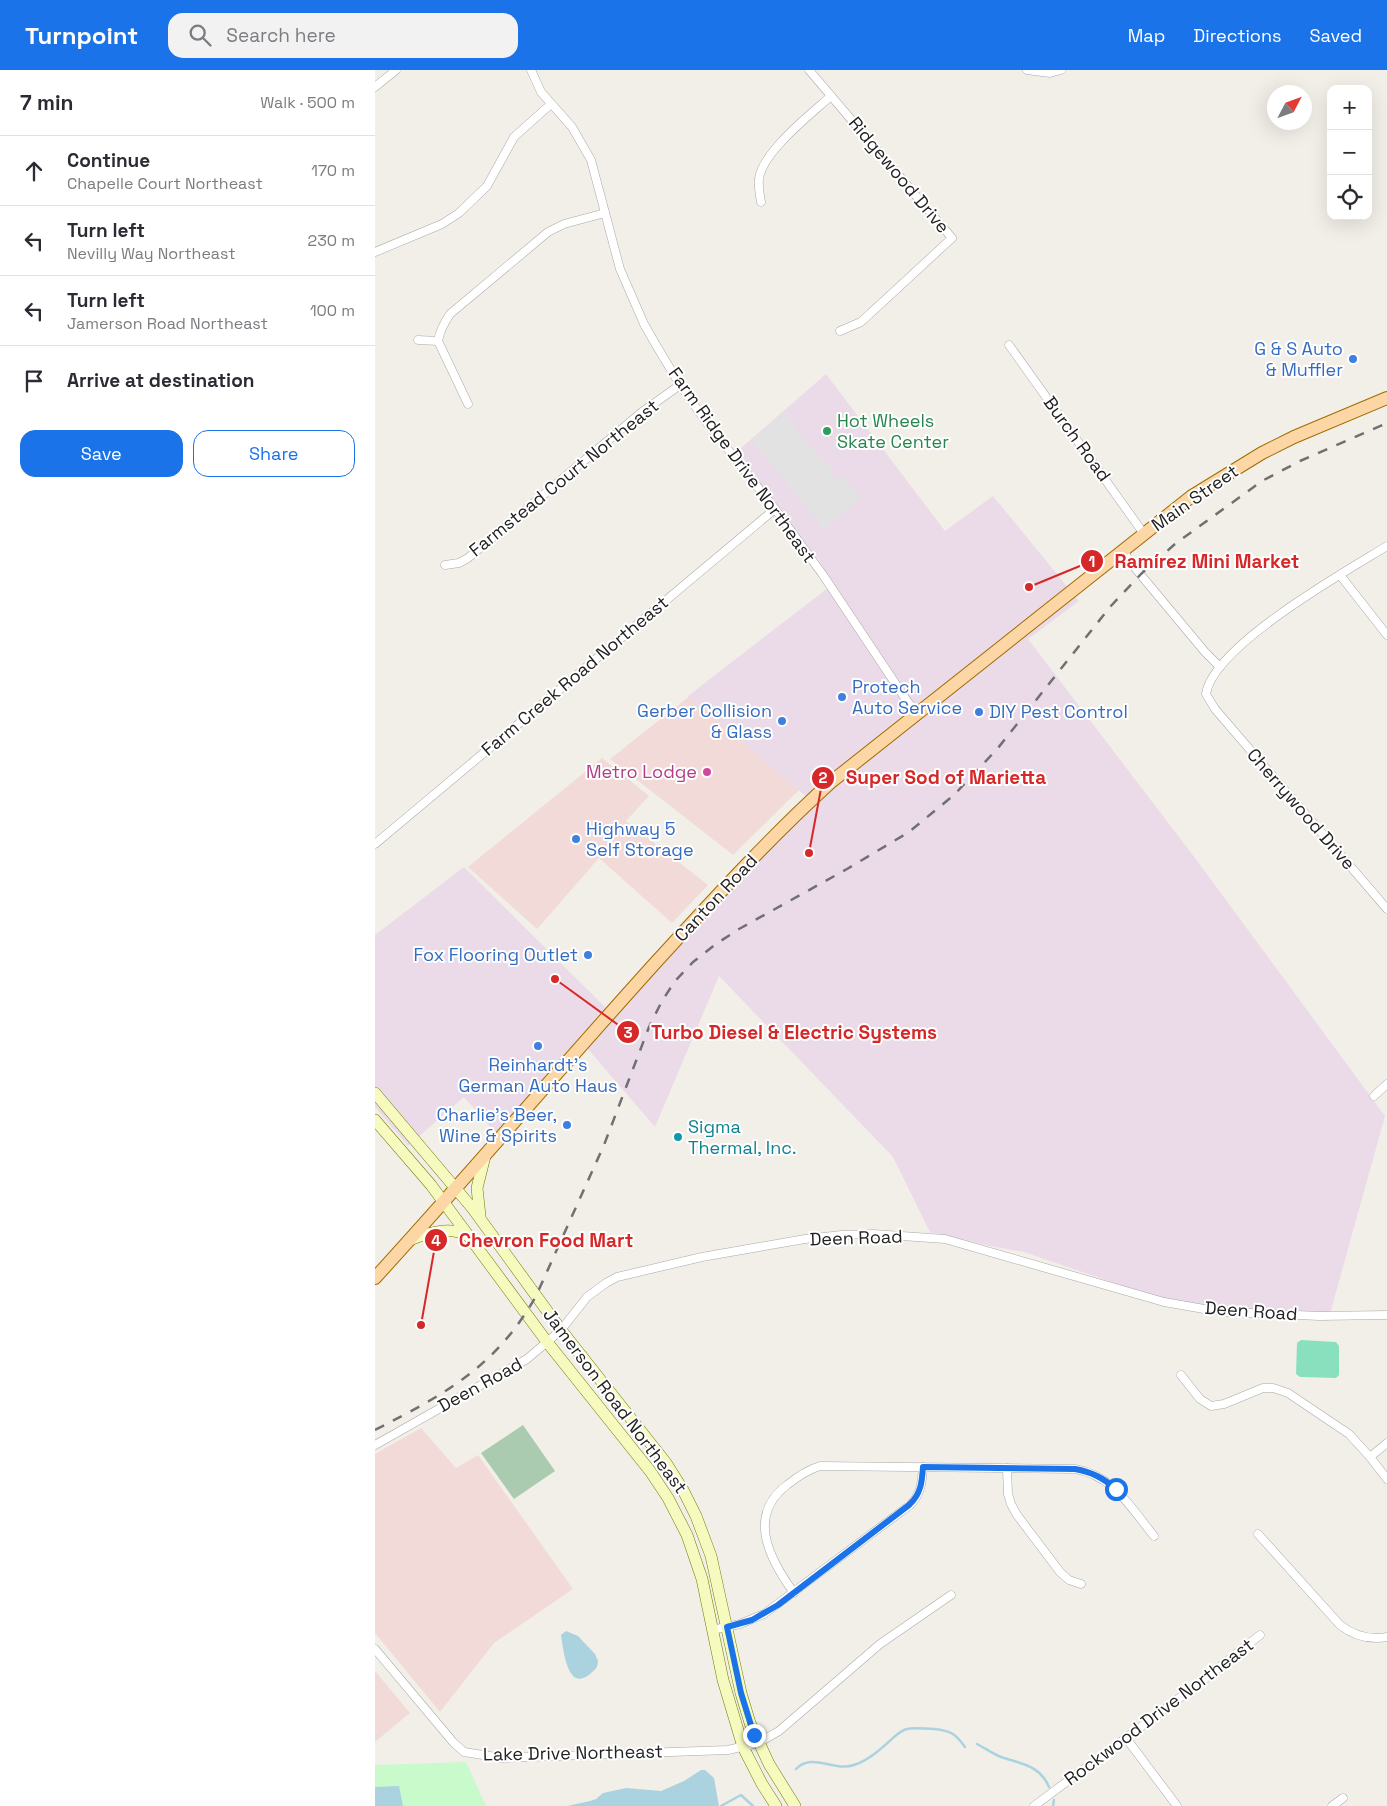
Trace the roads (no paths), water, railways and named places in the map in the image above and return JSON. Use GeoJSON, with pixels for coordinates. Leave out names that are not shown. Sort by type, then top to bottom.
{"type":"FeatureCollection","features":[{"type":"Feature","properties":{"kind":"main road","name":"Main Street"},"geometry":{"type":"LineString","coordinates":[[1023,629],[1192,496],[1262,453],[1387,398]]}},
{"type":"Feature","properties":{"kind":"main road","name":"Canton Road"},"geometry":{"type":"LineString","coordinates":[[375,1278],[667,951],[781,828],[831,782],[1023,629]]}},
{"type":"Feature","properties":{"kind":"street"},"geometry":{"type":"LineString","coordinates":[[375,87],[396,70]]}},
{"type":"Feature","properties":{"kind":"street","name":"Farm Ridge Drive Northeast"},"geometry":{"type":"LineString","coordinates":[[531,70],[541,92],[575,132],[591,160],[620,269],[655,345],[707,424],[775,509],[823,575],[907,701],[917,713]]}},
{"type":"Feature","properties":{"kind":"street","name":"Ridgewood Drive"},"geometry":{"type":"LineString","coordinates":[[809,70],[952,238],[861,322],[840,331]]}},
{"type":"Feature","properties":{"kind":"street"},"geometry":{"type":"LineString","coordinates":[[1027,70],[1050,73],[1061,70]]}},
{"type":"Feature","properties":{"kind":"street"},"geometry":{"type":"LineString","coordinates":[[761,202],[758,180],[762,168],[772,151],[831,96]]}},
{"type":"Feature","properties":{"kind":"street"},"geometry":{"type":"LineString","coordinates":[[375,252],[442,224],[459,213],[487,186],[514,137],[551,104]]}},
{"type":"Feature","properties":{"kind":"street"},"geometry":{"type":"LineString","coordinates":[[468,404],[438,341],[442,326],[450,314],[548,232],[564,224],[605,214]]}},
{"type":"Feature","properties":{"kind":"street"},"geometry":{"type":"LineString","coordinates":[[418,340],[438,341]]}},
{"type":"Feature","properties":{"kind":"street","name":"Burch Road"},"geometry":{"type":"LineString","coordinates":[[1009,345],[1144,534]]}},
{"type":"Feature","properties":{"kind":"street","name":"Farmstead Court Northeast"},"geometry":{"type":"LineString","coordinates":[[445,565],[459,563],[468,558],[635,417],[680,385]]}},
{"type":"Feature","properties":{"kind":"street","name":"Farm Creek Road Northeast"},"geometry":{"type":"LineString","coordinates":[[375,844],[775,509]]}},
{"type":"Feature","properties":{"kind":"street"},"geometry":{"type":"LineString","coordinates":[[1123,550],[1130,562],[1219,667],[1255,634],[1305,598],[1387,546]]}},
{"type":"Feature","properties":{"kind":"street"},"geometry":{"type":"LineString","coordinates":[[1340,576],[1387,635]]}},
{"type":"Feature","properties":{"kind":"street","name":"Cherrywood Drive"},"geometry":{"type":"LineString","coordinates":[[1219,667],[1207,686],[1206,694],[1215,709],[1387,909]]}},
{"type":"Feature","properties":{"kind":"street"},"geometry":{"type":"LineString","coordinates":[[1374,1096],[1387,1084]]}},
{"type":"Feature","properties":{"kind":"street","name":"Jamerson Road Northeast"},"geometry":{"type":"LineString","coordinates":[[375,1093],[457,1188],[561,1330],[666,1463],[683,1490],[707,1542],[716,1573],[741,1693],[758,1743],[777,1780],[795,1806]]}},
{"type":"Feature","properties":{"kind":"street","name":"Jamerson Road Northeast"},"geometry":{"type":"LineString","coordinates":[[375,1120],[431,1185],[547,1342],[650,1471],[668,1498],[687,1535],[697,1563],[706,1596],[727,1698],[743,1747],[754,1770],[776,1806]]}},
{"type":"Feature","properties":{"kind":"street"},"geometry":{"type":"LineString","coordinates":[[481,1220],[477,1188],[485,1156]]}},
{"type":"Feature","properties":{"kind":"street"},"geometry":{"type":"LineString","coordinates":[[409,1240],[440,1231],[458,1232],[471,1237]]}},
{"type":"Feature","properties":{"kind":"street","name":"Deen Road"},"geometry":{"type":"LineString","coordinates":[[375,1445],[527,1359],[561,1330],[587,1297],[617,1277],[702,1257],[805,1239],[873,1234],[945,1239],[1164,1302],[1204,1309],[1319,1316],[1387,1314]]}},
{"type":"Feature","properties":{"kind":"street"},"geometry":{"type":"LineString","coordinates":[[1181,1375],[1201,1399],[1211,1406],[1224,1404],[1263,1388],[1273,1388],[1288,1393],[1337,1425],[1356,1441],[1387,1479]]}},
{"type":"Feature","properties":{"kind":"street"},"geometry":{"type":"LineString","coordinates":[[1370,1456],[1387,1443]]}},
{"type":"Feature","properties":{"kind":"street"},"geometry":{"type":"LineString","coordinates":[[794,1593],[777,1564],[765,1532],[764,1522],[768,1506],[780,1490],[801,1474],[820,1466],[1075,1469],[1096,1474],[1106,1480],[1116,1489],[1154,1536]]}},
{"type":"Feature","properties":{"kind":"street"},"geometry":{"type":"LineString","coordinates":[[713,1630],[752,1620],[764,1614],[909,1505],[921,1487],[923,1467]]}},
{"type":"Feature","properties":{"kind":"street"},"geometry":{"type":"LineString","coordinates":[[1007,1468],[1008,1494],[1017,1515],[1060,1572],[1069,1580],[1081,1584]]}},
{"type":"Feature","properties":{"kind":"street"},"geometry":{"type":"LineString","coordinates":[[1258,1534],[1340,1625],[1349,1632],[1365,1637],[1387,1637]]}},
{"type":"Feature","properties":{"kind":"street","name":"Lake Drive Northeast"},"geometry":{"type":"LineString","coordinates":[[375,1649],[453,1742],[464,1752],[502,1758],[541,1758],[614,1753],[709,1751],[743,1747],[758,1743],[779,1731],[880,1644],[951,1595]]}},
{"type":"Feature","properties":{"kind":"street","name":"Rockwood Drive Northeast"},"geometry":{"type":"LineString","coordinates":[[1035,1806],[1261,1635]]}},
{"type":"Feature","properties":{"kind":"street"},"geometry":{"type":"LineString","coordinates":[[1125,1738],[1177,1806]]}},
{"type":"Feature","properties":{"kind":"street"},"geometry":{"type":"LineString","coordinates":[[1332,1806],[1343,1798]]}},
{"type":"Feature","properties":{"kind":"water"},"geometry":{"type":"Polygon","coordinates":[[[566,1631],[578,1636],[595,1654],[598,1661],[597,1667],[588,1676],[580,1679],[574,1677],[566,1663],[561,1635],[566,1631]]]}},
{"type":"Feature","properties":{"kind":"water"},"geometry":{"type":"Polygon","coordinates":[[[701,1770],[705,1770],[714,1778],[719,1806],[567,1806],[596,1799],[603,1793],[626,1788],[661,1791],[684,1781],[701,1770]]]}},
{"type":"Feature","properties":{"kind":"water"},"geometry":{"type":"Polygon","coordinates":[[[399,1786],[403,1806],[375,1806],[375,1787],[399,1786]]]}},
{"type":"Feature","properties":{"kind":"waterway"},"geometry":{"type":"LineString","coordinates":[[796,1769],[802,1764],[809,1762],[839,1766],[860,1763],[902,1731],[910,1728],[949,1732],[965,1747]]}},
{"type":"Feature","properties":{"kind":"waterway"},"geometry":{"type":"LineString","coordinates":[[977,1744],[998,1756],[1029,1766],[1041,1774],[1049,1787]]}},
{"type":"Feature","properties":{"kind":"waterway"},"geometry":{"type":"LineString","coordinates":[[721,1806],[741,1795],[753,1806]]}},
{"type":"Feature","properties":{"kind":"waterway"},"geometry":{"type":"LineString","coordinates":[[1053,1806],[1054,1800]]}},
{"type":"Feature","properties":{"kind":"railway"},"geometry":{"type":"LineString","coordinates":[[375,1430],[424,1404],[467,1376],[504,1342],[520,1321],[536,1296],[604,1145],[649,1027],[675,981],[693,962],[739,929],[909,832],[954,795],[998,748],[1110,607],[1141,574],[1175,544],[1262,481],[1300,461],[1387,423]]}},
{"type":"Feature","properties":{"kind":"place","name":"G & S Auto & Muffler"},"geometry":{"type":"Point","coordinates":[1353,359]}},
{"type":"Feature","properties":{"kind":"place","name":"Hot Wheels Skate Center"},"geometry":{"type":"Point","coordinates":[827,431]}},
{"type":"Feature","properties":{"kind":"place","name":"Ramírez Mini Market"},"geometry":{"type":"Point","coordinates":[1029,587]}},
{"type":"Feature","properties":{"kind":"place","name":"Protech Auto Service"},"geometry":{"type":"Point","coordinates":[842,697]}},
{"type":"Feature","properties":{"kind":"place","name":"DIY Pest Control"},"geometry":{"type":"Point","coordinates":[979,712]}},
{"type":"Feature","properties":{"kind":"place","name":"Gerber Collision & Glass"},"geometry":{"type":"Point","coordinates":[782,721]}},
{"type":"Feature","properties":{"kind":"place","name":"Metro Lodge"},"geometry":{"type":"Point","coordinates":[707,772]}},
{"type":"Feature","properties":{"kind":"place","name":"Highway 5 Self Storage"},"geometry":{"type":"Point","coordinates":[576,839]}},
{"type":"Feature","properties":{"kind":"place","name":"Super Sod of Marietta"},"geometry":{"type":"Point","coordinates":[809,853]}},
{"type":"Feature","properties":{"kind":"place","name":"Fox Flooring Outlet"},"geometry":{"type":"Point","coordinates":[588,955]}},
{"type":"Feature","properties":{"kind":"place","name":"Turbo Diesel & Electric Systems"},"geometry":{"type":"Point","coordinates":[555,979]}},
{"type":"Feature","properties":{"kind":"place","name":"Reinhardt's German Auto Haus"},"geometry":{"type":"Point","coordinates":[538,1046]}},
{"type":"Feature","properties":{"kind":"place","name":"Charlie's Beer, Wine & Spirits"},"geometry":{"type":"Point","coordinates":[567,1125]}},
{"type":"Feature","properties":{"kind":"place","name":"Sigma Thermal, Inc."},"geometry":{"type":"Point","coordinates":[678,1137]}},
{"type":"Feature","properties":{"kind":"place","name":"Chevron Food Mart"},"geometry":{"type":"Point","coordinates":[421,1325]}}]}
